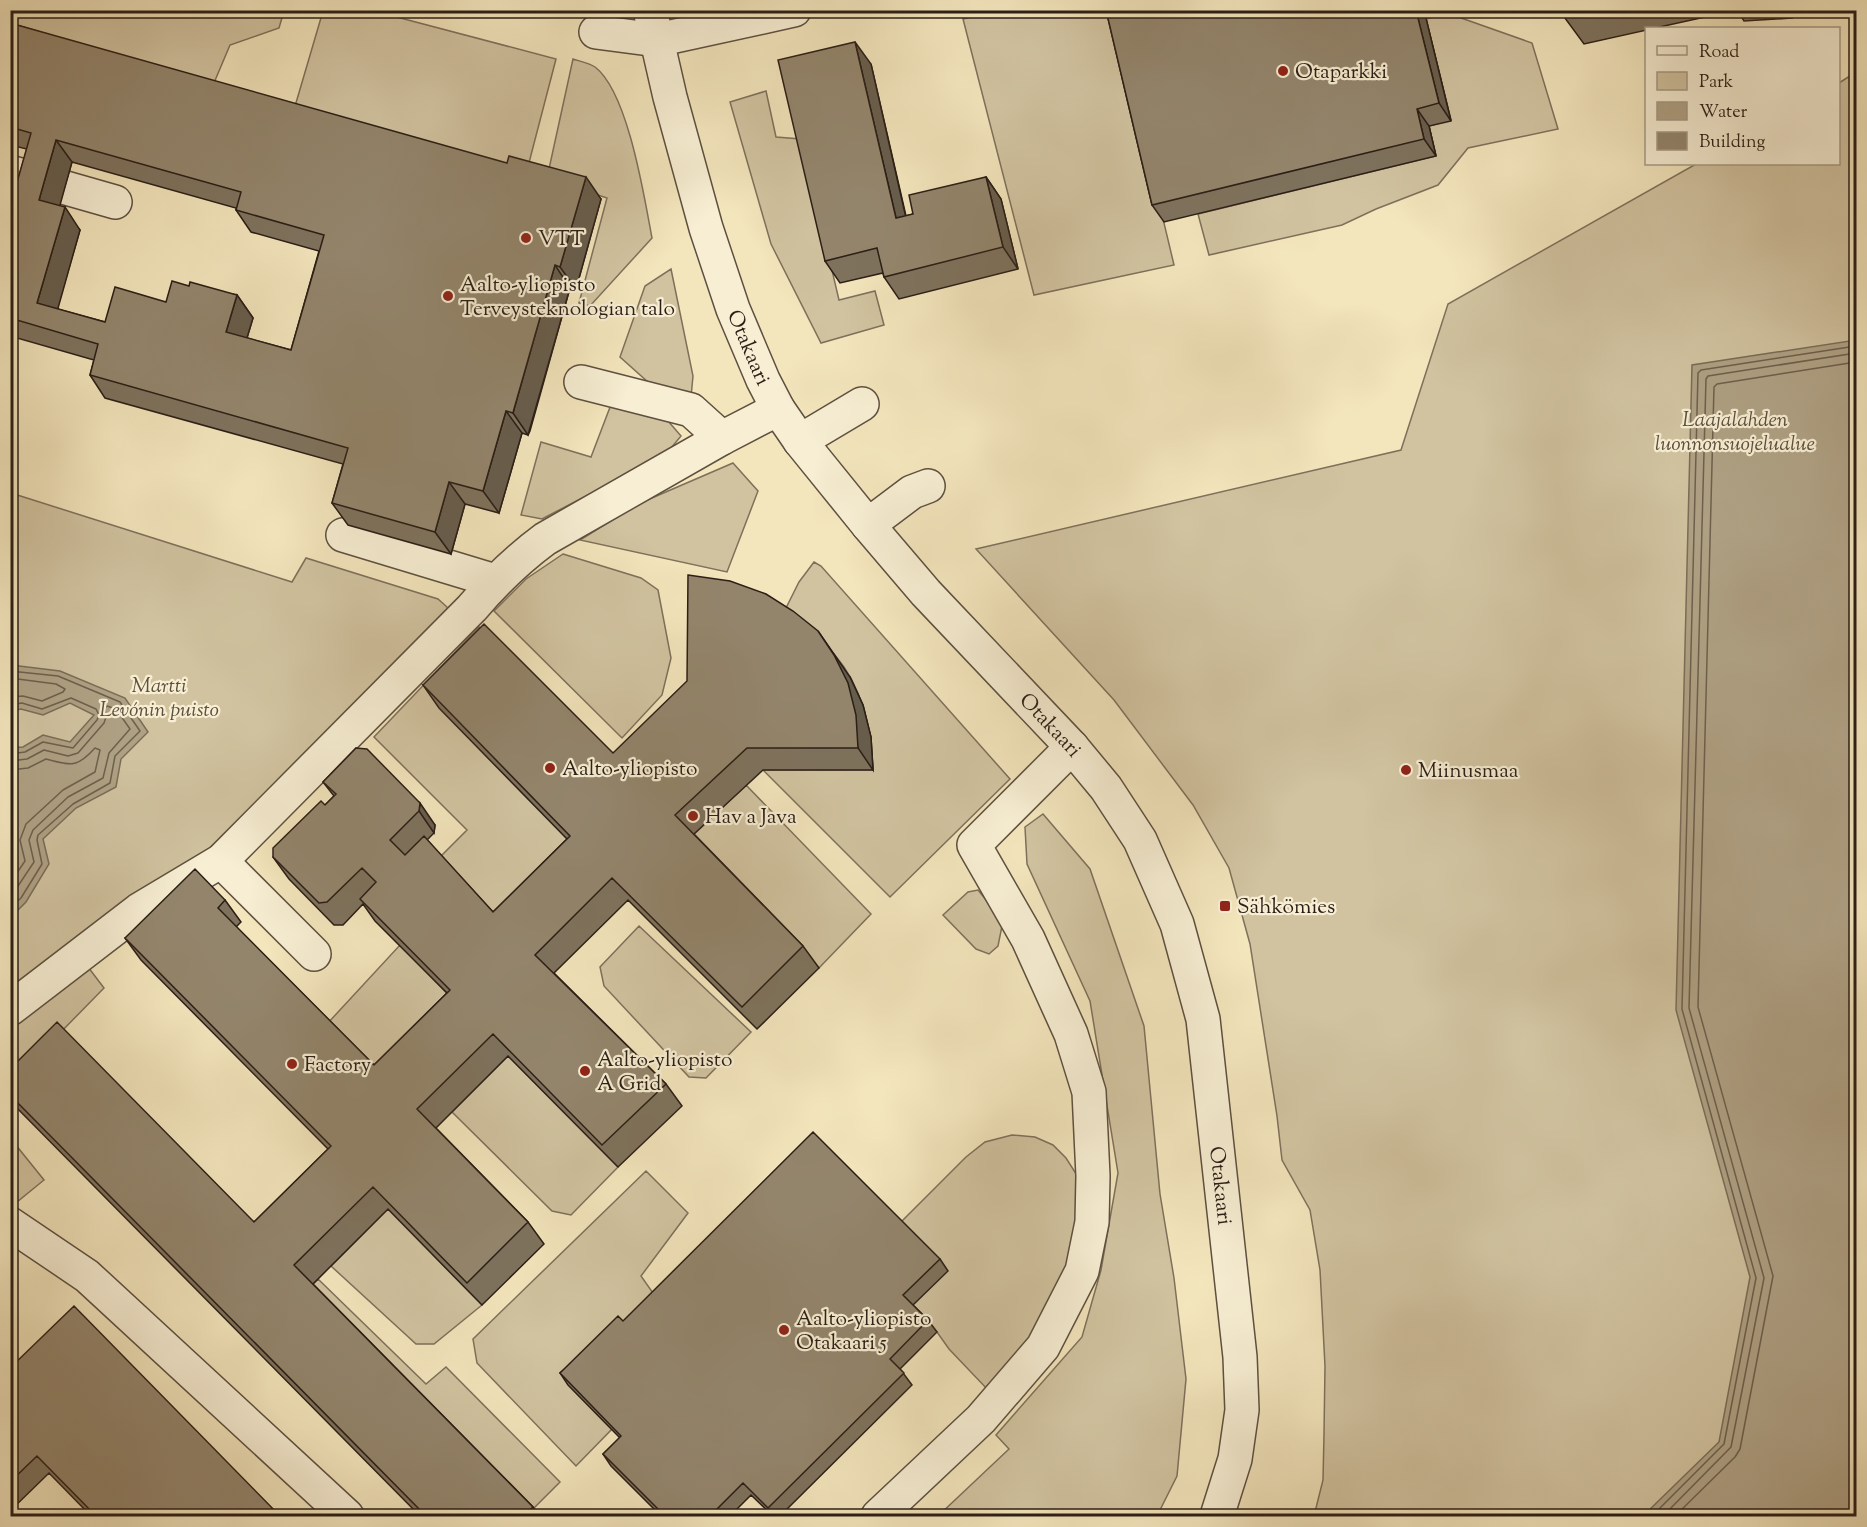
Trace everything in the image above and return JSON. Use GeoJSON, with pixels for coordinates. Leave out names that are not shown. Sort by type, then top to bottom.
{"type":"FeatureCollection","features":[{"type":"Feature","properties":{"kind":"street"},"geometry":{"type":"LineString","coordinates":[[596,32],[794,10]]}},
{"type":"Feature","properties":{"kind":"street","name":"Otakaari"},"geometry":{"type":"LineString","coordinates":[[653,25],[706,228],[733,309],[778,409],[800,441],[868,525],[926,592],[1072,747],[1106,788],[1140,840],[1177,924],[1203,1019],[1240,1357],[1242,1410],[1235,1459],[1216,1516]]}},
{"type":"Feature","properties":{"kind":"street"},"geometry":{"type":"LineString","coordinates":[[10,172],[116,202]]}},
{"type":"Feature","properties":{"kind":"street"},"geometry":{"type":"LineString","coordinates":[[581,382],[691,410],[722,438]]}},
{"type":"Feature","properties":{"kind":"street"},"geometry":{"type":"LineString","coordinates":[[800,441],[862,404]]}},
{"type":"Feature","properties":{"kind":"street"},"geometry":{"type":"LineString","coordinates":[[10,1009],[139,910],[221,861],[520,557],[545,539],[722,438],[778,409]]}},
{"type":"Feature","properties":{"kind":"street"},"geometry":{"type":"LineString","coordinates":[[868,525],[912,492],[928,486]]}},
{"type":"Feature","properties":{"kind":"street"},"geometry":{"type":"LineString","coordinates":[[343,535],[495,581]]}},
{"type":"Feature","properties":{"kind":"street"},"geometry":{"type":"LineString","coordinates":[[878,1516],[981,1419],[1043,1347],[1082,1271],[1092,1222],[1093,1176],[1089,1092],[1071,1034],[1028,939],[974,845],[1072,747]]}},
{"type":"Feature","properties":{"kind":"street"},"geometry":{"type":"LineString","coordinates":[[221,861],[314,954]]}},
{"type":"Feature","properties":{"kind":"street"},"geometry":{"type":"LineString","coordinates":[[10,1224],[87,1276],[347,1516]]}},
{"type":"Feature","properties":{"kind":"green space"},"geometry":{"type":"Polygon","coordinates":[[[1001,10],[1159,11],[1116,21],[1174,265],[1034,295],[963,19],[1001,10]]]}},
{"type":"Feature","properties":{"kind":"green space"},"geometry":{"type":"Polygon","coordinates":[[[20,11],[284,11],[279,28],[230,45],[208,97],[10,30],[20,11]]]}},
{"type":"Feature","properties":{"kind":"green space"},"geometry":{"type":"Polygon","coordinates":[[[323,11],[374,11],[556,59],[525,178],[293,113],[323,11]]]}},
{"type":"Feature","properties":{"kind":"green space"},"geometry":{"type":"Polygon","coordinates":[[[1447,13],[1532,43],[1558,129],[1468,148],[1438,185],[1342,225],[1209,255],[1198,214],[1436,156],[1429,126],[1451,120],[1426,19],[1447,13]]]}},
{"type":"Feature","properties":{"kind":"green space"},"geometry":{"type":"Polygon","coordinates":[[[573,59],[595,67],[607,80],[617,98],[633,146],[652,238],[590,306],[579,303],[607,198],[547,178],[573,59]]]}},
{"type":"Feature","properties":{"kind":"green space"},"geometry":{"type":"Polygon","coordinates":[[[1856,72],[1856,1516],[1314,1516],[1323,1480],[1325,1366],[1320,1270],[1310,1210],[1282,1160],[1250,944],[1229,868],[1193,805],[1114,700],[976,549],[1401,450],[1448,304],[1694,165],[1840,165],[1840,82],[1856,72]]]}},
{"type":"Feature","properties":{"kind":"green space"},"geometry":{"type":"Polygon","coordinates":[[[766,91],[776,137],[801,139],[839,300],[875,291],[884,325],[821,343],[771,244],[730,102],[766,91]]]}},
{"type":"Feature","properties":{"kind":"green space"},"geometry":{"type":"Polygon","coordinates":[[[671,269],[693,376],[691,397],[648,382],[620,357],[645,286],[671,269]]]}},
{"type":"Feature","properties":{"kind":"green space"},"geometry":{"type":"Polygon","coordinates":[[[612,402],[668,421],[681,436],[666,454],[542,519],[521,515],[541,442],[591,457],[612,402]]]}},
{"type":"Feature","properties":{"kind":"green space"},"geometry":{"type":"Polygon","coordinates":[[[733,463],[758,491],[727,572],[580,540],[638,504],[733,463]]]}},
{"type":"Feature","properties":{"kind":"green space","name":"Martti Levónin puisto"},"geometry":{"type":"Polygon","coordinates":[[[11,493],[292,582],[306,558],[438,599],[447,607],[448,619],[215,847],[11,995],[11,493]]]}},
{"type":"Feature","properties":{"kind":"green space"},"geometry":{"type":"Polygon","coordinates":[[[563,554],[641,578],[658,590],[671,658],[662,695],[622,738],[494,611],[526,579],[563,554]]]}},
{"type":"Feature","properties":{"kind":"green space"},"geometry":{"type":"Polygon","coordinates":[[[814,562],[821,566],[1010,779],[890,897],[763,770],[873,770],[864,709],[852,680],[829,649],[782,616],[799,582],[814,562]]]}},
{"type":"Feature","properties":{"kind":"green space"},"geometry":{"type":"Polygon","coordinates":[[[479,627],[500,646],[586,858],[509,934],[439,858],[467,830],[374,737],[479,627]]]}},
{"type":"Feature","properties":{"kind":"green space"},"geometry":{"type":"Polygon","coordinates":[[[746,785],[871,914],[819,968],[691,837],[746,785]]]}},
{"type":"Feature","properties":{"kind":"green space"},"geometry":{"type":"Polygon","coordinates":[[[1043,814],[1090,869],[1144,1026],[1160,1194],[1174,1278],[1186,1379],[1177,1476],[1157,1516],[938,1516],[1009,1449],[996,1435],[1082,1337],[1101,1270],[1118,1173],[1090,1001],[1027,864],[1025,827],[1043,814]]]}},
{"type":"Feature","properties":{"kind":"green space"},"geometry":{"type":"Polygon","coordinates":[[[978,890],[1003,921],[998,946],[989,954],[976,949],[943,915],[968,892],[978,890]]]}},
{"type":"Feature","properties":{"kind":"green space"},"geometry":{"type":"Polygon","coordinates":[[[639,926],[751,1032],[706,1078],[689,1077],[604,986],[600,967],[639,926]]]}},
{"type":"Feature","properties":{"kind":"green space"},"geometry":{"type":"Polygon","coordinates":[[[400,945],[465,1012],[389,1087],[327,1024],[400,945]]]}},
{"type":"Feature","properties":{"kind":"green space"},"geometry":{"type":"Polygon","coordinates":[[[88,967],[104,988],[11,1083],[11,1029],[88,967]]]}},
{"type":"Feature","properties":{"kind":"green space"},"geometry":{"type":"Polygon","coordinates":[[[508,1056],[618,1167],[571,1215],[552,1211],[452,1112],[508,1056]]]}},
{"type":"Feature","properties":{"kind":"green space"},"geometry":{"type":"Polygon","coordinates":[[[1012,1135],[1035,1137],[1053,1145],[1066,1158],[1080,1180],[1078,1248],[1036,1336],[988,1390],[912,1307],[900,1223],[966,1157],[985,1142],[1012,1135]]]}},
{"type":"Feature","properties":{"kind":"green space"},"geometry":{"type":"Polygon","coordinates":[[[11,1139],[44,1180],[17,1202],[11,1196],[11,1139]]]}},
{"type":"Feature","properties":{"kind":"green space"},"geometry":{"type":"Polygon","coordinates":[[[646,1171],[688,1213],[641,1276],[660,1303],[612,1429],[576,1466],[477,1363],[473,1339],[646,1171]]]}},
{"type":"Feature","properties":{"kind":"green space"},"geometry":{"type":"Polygon","coordinates":[[[388,1209],[482,1305],[434,1344],[416,1344],[331,1266],[388,1209]]]}},
{"type":"Feature","properties":{"kind":"green space"},"geometry":{"type":"Polygon","coordinates":[[[318,1279],[426,1384],[446,1367],[560,1482],[531,1511],[310,1287],[318,1279]]]}},
{"type":"Feature","properties":{"kind":"water","name":"Laajalahden luonnonsuojelualue"},"geometry":{"type":"Polygon","coordinates":[[[1856,340],[1856,1516],[1643,1516],[1719,1442],[1750,1277],[1676,1010],[1692,365],[1856,340]]]}},
{"type":"Feature","properties":{"kind":"water"},"geometry":{"type":"Polygon","coordinates":[[[11,665],[60,671],[125,698],[148,732],[121,759],[116,787],[76,808],[43,839],[49,864],[26,902],[11,917],[11,748],[23,747],[43,735],[70,742],[94,715],[70,703],[43,715],[21,709],[11,711],[11,665]]]}},
{"type":"Feature","properties":{"kind":"building","name":"Otaparkki"},"geometry":{"type":"Polygon","coordinates":[[[1106,10],[1416,10],[1439,103],[1417,109],[1424,139],[1152,205],[1106,10]]]}},
{"type":"Feature","properties":{"kind":"building"},"geometry":{"type":"Polygon","coordinates":[[[1562,10],[1576,10],[1562,14],[1562,10]]]}},
{"type":"Feature","properties":{"kind":"building","name":"Aalto-yliopisto Terveysteknologian talo"},"geometry":{"type":"Polygon","coordinates":[[[10,23],[507,163],[509,156],[586,177],[560,267],[555,265],[513,413],[506,411],[483,491],[449,482],[435,532],[332,503],[348,448],[90,375],[98,344],[10,318],[10,192],[14,193],[31,133],[10,127],[10,23]],[[56,140],[39,200],[65,207],[37,303],[105,322],[115,287],[166,302],[172,281],[189,286],[190,282],[237,295],[226,332],[291,350],[324,235],[236,210],[241,192],[56,140]]]}},
{"type":"Feature","properties":{"kind":"building"},"geometry":{"type":"Polygon","coordinates":[[[855,42],[896,218],[913,214],[909,195],[986,177],[1003,247],[884,277],[877,248],[825,261],[778,60],[855,42]]]}},
{"type":"Feature","properties":{"kind":"building","name":"Aalto-yliopisto A Grid"},"geometry":{"type":"Polygon","coordinates":[[[688,575],[730,581],[766,594],[793,611],[818,631],[834,655],[848,683],[856,715],[858,748],[747,748],[675,815],[803,946],[742,1007],[612,878],[535,955],[666,1084],[602,1145],[493,1034],[417,1109],[528,1222],[467,1283],[373,1187],[294,1265],[533,1507],[523,1516],[426,1516],[10,1095],[10,1069],[57,1022],[254,1222],[331,1146],[125,938],[195,869],[225,900],[218,908],[374,1065],[450,990],[360,899],[376,882],[362,868],[327,902],[319,903],[273,857],[273,848],[321,801],[325,805],[336,794],[323,782],[356,748],[367,749],[420,803],[419,811],[390,840],[405,855],[424,836],[493,912],[570,836],[423,685],[484,624],[613,753],[687,681],[688,575]]]}},
{"type":"Feature","properties":{"kind":"building","name":"Aalto-yliopisto Otakaari 5"},"geometry":{"type":"Polygon","coordinates":[[[813,1132],[940,1259],[903,1295],[928,1320],[890,1359],[904,1373],[768,1508],[743,1483],[710,1516],[665,1516],[603,1454],[621,1436],[560,1373],[618,1316],[623,1321],[813,1132]]]}},
{"type":"Feature","properties":{"kind":"building"},"geometry":{"type":"Polygon","coordinates":[[[74,1306],[280,1516],[96,1516],[37,1456],[10,1482],[10,1368],[74,1306]]]}},
{"type":"Feature","properties":{"kind":"place","name":"Otaparkki"},"geometry":{"type":"Point","coordinates":[1283,71]}},
{"type":"Feature","properties":{"kind":"place","name":"VTT"},"geometry":{"type":"Point","coordinates":[526,238]}},
{"type":"Feature","properties":{"kind":"place","name":"Aalto-yliopisto Terveysteknologian talo"},"geometry":{"type":"Point","coordinates":[448,296]}},
{"type":"Feature","properties":{"kind":"place","name":"Aalto-yliopisto"},"geometry":{"type":"Point","coordinates":[550,768]}},
{"type":"Feature","properties":{"kind":"place","name":"Miinusmaa"},"geometry":{"type":"Point","coordinates":[1406,770]}},
{"type":"Feature","properties":{"kind":"place","name":"Hav a Java"},"geometry":{"type":"Point","coordinates":[693,816]}},
{"type":"Feature","properties":{"kind":"place","name":"Sähkömies"},"geometry":{"type":"Point","coordinates":[1225,906]}},
{"type":"Feature","properties":{"kind":"place","name":"Factory"},"geometry":{"type":"Point","coordinates":[292,1064]}},
{"type":"Feature","properties":{"kind":"place","name":"Aalto-yliopisto A Grid"},"geometry":{"type":"Point","coordinates":[585,1071]}},
{"type":"Feature","properties":{"kind":"place","name":"Aalto-yliopisto Otakaari 5"},"geometry":{"type":"Point","coordinates":[784,1330]}}]}
